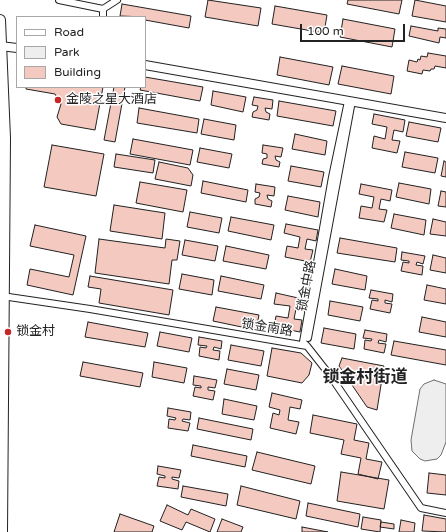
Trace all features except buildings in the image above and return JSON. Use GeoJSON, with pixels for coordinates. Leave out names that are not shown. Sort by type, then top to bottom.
{"type":"FeatureCollection","features":[{"type":"Feature","properties":{"kind":"main road"},"geometry":{"type":"LineString","coordinates":[[0,20],[5,138],[2,296],[2,532]]}},
{"type":"Feature","properties":{"kind":"street"},"geometry":{"type":"LineString","coordinates":[[59,0],[103,9],[117,0]]}},
{"type":"Feature","properties":{"kind":"street"},"geometry":{"type":"LineString","coordinates":[[103,9],[103,16]]}},
{"type":"Feature","properties":{"kind":"street"},"geometry":{"type":"LineString","coordinates":[[1,46],[16,48]]}},
{"type":"Feature","properties":{"kind":"street"},"geometry":{"type":"LineString","coordinates":[[146,65],[446,118]]}},
{"type":"Feature","properties":{"kind":"street","name":"锁金中路"},"geometry":{"type":"LineString","coordinates":[[307,346],[303,342],[332,177],[350,101]]}},
{"type":"Feature","properties":{"kind":"street","name":"锁金南路"},"geometry":{"type":"LineString","coordinates":[[2,296],[307,346],[337,385],[421,508],[446,513]]}},
{"type":"Feature","properties":{"kind":"green space"},"geometry":{"type":"Polygon","coordinates":[[[434,380],[446,384],[446,442],[441,455],[437,459],[425,461],[420,459],[412,451],[411,440],[420,389],[424,384],[434,380]]]}},
{"type":"Feature","properties":{"kind":"place","name":"金陵之星大酒店"},"geometry":{"type":"Point","coordinates":[58,100]}},
{"type":"Feature","properties":{"kind":"place","name":"锁金村"},"geometry":{"type":"Point","coordinates":[8,332]}},
{"type":"Feature","properties":{"kind":"district","name":"锁金村街道"},"geometry":{"type":"Point","coordinates":[365,378]}}]}
